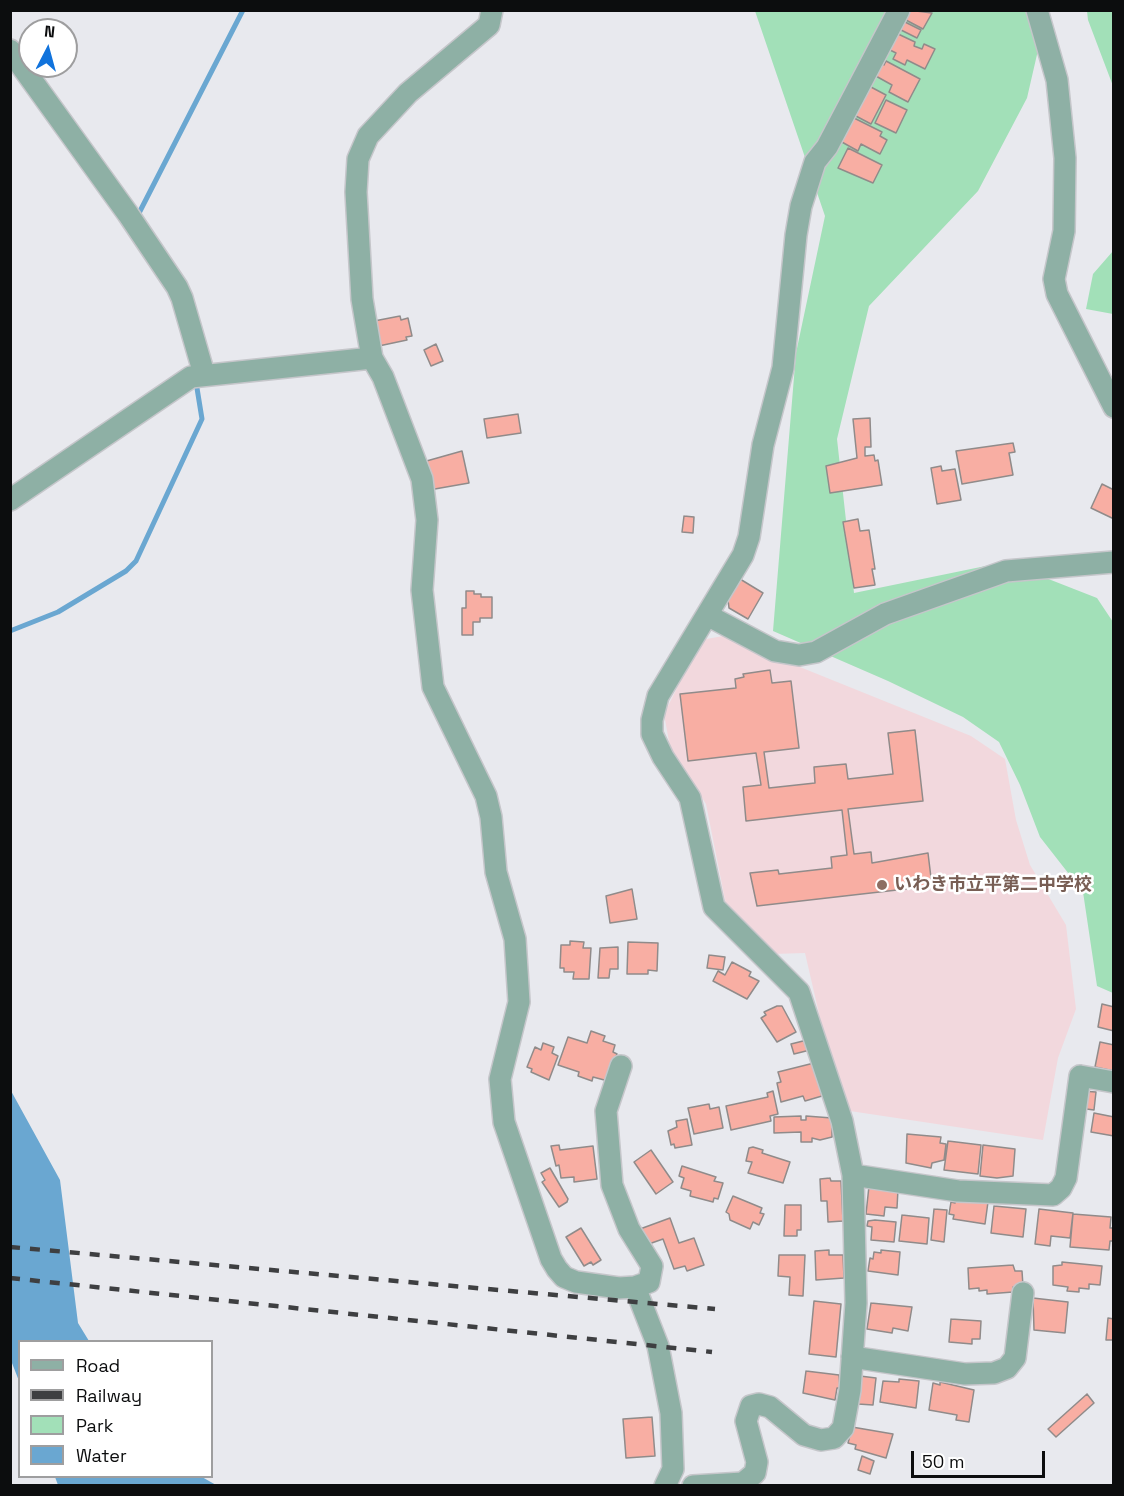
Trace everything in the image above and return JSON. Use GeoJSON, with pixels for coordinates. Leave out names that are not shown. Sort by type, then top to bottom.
{"type":"FeatureCollection","features":[{"type":"Feature","properties":{"kind":"street"},"geometry":{"type":"LineString","coordinates":[[492,10],[489,25],[383,117],[368,136],[358,159],[356,192],[362,299],[372,358],[383,377],[423,487],[427,520],[423,590],[433,687],[486,796],[491,817],[496,872],[515,939],[519,1002],[500,1079],[504,1122],[551,1259],[557,1269],[564,1277],[576,1282],[619,1288],[635,1287],[649,1282],[652,1266],[628,1228],[612,1185],[606,1111],[621,1066]]}},
{"type":"Feature","properties":{"kind":"street"},"geometry":{"type":"LineString","coordinates":[[693,1485],[743,1483],[755,1473],[757,1462],[746,1421],[751,1406],[759,1404],[770,1407],[804,1435],[821,1440],[834,1438],[843,1428],[856,1303],[853,1175],[842,1121],[799,992],[714,908],[690,798],[652,734],[652,720],[658,696],[738,567],[749,537],[763,445],[783,368],[801,206],[815,162],[827,147],[899,10]]}},
{"type":"Feature","properties":{"kind":"street"},"geometry":{"type":"LineString","coordinates":[[1037,10],[1057,80],[1065,158],[1064,231],[1054,279],[1056,294],[1113,407]]}},
{"type":"Feature","properties":{"kind":"street"},"geometry":{"type":"LineString","coordinates":[[10,50],[128,214],[177,287],[182,298],[198,376]]}},
{"type":"Feature","properties":{"kind":"street"},"geometry":{"type":"LineString","coordinates":[[10,500],[198,376],[372,358]]}},
{"type":"Feature","properties":{"kind":"street"},"geometry":{"type":"LineString","coordinates":[[707,615],[775,651],[799,656],[816,652],[885,614],[1006,571],[1113,562]]}},
{"type":"Feature","properties":{"kind":"street"},"geometry":{"type":"LineString","coordinates":[[853,1175],[958,1191],[1053,1195],[1061,1188],[1066,1178],[1080,1076],[1113,1082]]}},
{"type":"Feature","properties":{"kind":"street"},"geometry":{"type":"LineString","coordinates":[[635,1287],[658,1346],[671,1413],[673,1469],[664,1485]]}},
{"type":"Feature","properties":{"kind":"street"},"geometry":{"type":"LineString","coordinates":[[852,1357],[965,1374],[994,1373],[1007,1368],[1015,1358],[1023,1293]]}},
{"type":"Feature","properties":{"kind":"shaded area","name":"いわき市立平第二中学校"},"geometry":{"type":"Polygon","coordinates":[[[723,636],[971,736],[1005,759],[1016,820],[1030,865],[1066,925],[1076,1009],[1058,1058],[1043,1140],[850,1111],[823,1031],[805,953],[773,954],[726,905],[706,804],[670,747],[664,714],[701,640],[723,636]]]}},
{"type":"Feature","properties":{"kind":"green space"},"geometry":{"type":"Polygon","coordinates":[[[755,11],[1047,11],[1027,98],[978,191],[869,306],[837,439],[854,593],[1005,562],[1097,598],[1113,622],[1113,993],[1097,986],[1083,892],[1040,837],[1020,785],[999,742],[963,717],[888,681],[773,631],[796,353],[825,216],[755,11]]]}},
{"type":"Feature","properties":{"kind":"green space"},"geometry":{"type":"Polygon","coordinates":[[[1087,11],[1113,11],[1113,86],[1088,20],[1087,11]]]}},
{"type":"Feature","properties":{"kind":"green space"},"geometry":{"type":"Polygon","coordinates":[[[1113,251],[1113,314],[1086,309],[1093,274],[1113,251]]]}},
{"type":"Feature","properties":{"kind":"water"},"geometry":{"type":"Polygon","coordinates":[[[10,1089],[60,1180],[78,1323],[88,1340],[18,1340],[18,1378],[10,1358],[10,1089]]]}},
{"type":"Feature","properties":{"kind":"water"},"geometry":{"type":"Polygon","coordinates":[[[55,1478],[204,1478],[216,1485],[58,1485],[55,1478]]]}},
{"type":"Feature","properties":{"kind":"building"},"geometry":{"type":"Polygon","coordinates":[[[908,10],[932,13],[923,29],[904,19],[908,10]]]}},
{"type":"Feature","properties":{"kind":"building"},"geometry":{"type":"Polygon","coordinates":[[[903,21],[921,30],[917,38],[899,29],[903,21]]]}},
{"type":"Feature","properties":{"kind":"building"},"geometry":{"type":"Polygon","coordinates":[[[896,33],[915,42],[914,46],[922,49],[924,44],[935,49],[925,69],[907,60],[905,65],[893,59],[896,53],[888,49],[896,33]]]}},
{"type":"Feature","properties":{"kind":"building"},"geometry":{"type":"Polygon","coordinates":[[[886,61],[920,79],[908,102],[889,92],[892,85],[874,75],[881,63],[884,65],[886,61]]]}},
{"type":"Feature","properties":{"kind":"building"},"geometry":{"type":"Polygon","coordinates":[[[869,86],[886,95],[871,124],[854,115],[869,86]]]}},
{"type":"Feature","properties":{"kind":"building"},"geometry":{"type":"Polygon","coordinates":[[[886,100],[907,110],[896,133],[875,123],[886,100]]]}},
{"type":"Feature","properties":{"kind":"building"},"geometry":{"type":"Polygon","coordinates":[[[852,117],[882,132],[880,136],[887,140],[880,154],[861,144],[858,151],[840,141],[852,117]]]}},
{"type":"Feature","properties":{"kind":"building"},"geometry":{"type":"Polygon","coordinates":[[[848,148],[882,165],[873,183],[838,168],[848,148]]]}},
{"type":"Feature","properties":{"kind":"building"},"geometry":{"type":"Polygon","coordinates":[[[400,316],[401,320],[408,318],[412,336],[406,337],[407,340],[374,347],[369,322],[400,316]]]}},
{"type":"Feature","properties":{"kind":"building"},"geometry":{"type":"Polygon","coordinates":[[[436,344],[443,361],[431,366],[424,350],[436,344]]]}},
{"type":"Feature","properties":{"kind":"building"},"geometry":{"type":"Polygon","coordinates":[[[518,414],[521,433],[487,438],[484,419],[518,414]]]}},
{"type":"Feature","properties":{"kind":"building"},"geometry":{"type":"Polygon","coordinates":[[[870,418],[871,447],[865,447],[865,456],[874,455],[875,461],[878,460],[882,485],[830,493],[826,466],[857,458],[853,419],[870,418]]]}},
{"type":"Feature","properties":{"kind":"building"},"geometry":{"type":"Polygon","coordinates":[[[1013,443],[1015,452],[1009,453],[1013,475],[962,484],[956,451],[1013,443]]]}},
{"type":"Feature","properties":{"kind":"building"},"geometry":{"type":"Polygon","coordinates":[[[462,451],[469,483],[429,490],[423,462],[462,451]]]}},
{"type":"Feature","properties":{"kind":"building"},"geometry":{"type":"Polygon","coordinates":[[[941,466],[942,471],[955,469],[961,500],[937,504],[931,468],[941,466]]]}},
{"type":"Feature","properties":{"kind":"building"},"geometry":{"type":"Polygon","coordinates":[[[1102,484],[1114,490],[1114,519],[1091,508],[1102,484]]]}},
{"type":"Feature","properties":{"kind":"building"},"geometry":{"type":"Polygon","coordinates":[[[684,516],[694,517],[693,533],[682,532],[684,516]]]}},
{"type":"Feature","properties":{"kind":"building"},"geometry":{"type":"Polygon","coordinates":[[[858,519],[860,531],[869,530],[875,585],[854,588],[843,522],[858,519]]]}},
{"type":"Feature","properties":{"kind":"building"},"geometry":{"type":"Polygon","coordinates":[[[740,579],[763,593],[748,619],[729,608],[728,600],[740,579]]]}},
{"type":"Feature","properties":{"kind":"building"},"geometry":{"type":"Polygon","coordinates":[[[466,591],[474,591],[474,594],[481,594],[481,597],[492,597],[492,618],[480,618],[480,622],[473,622],[473,635],[462,635],[462,608],[466,608],[466,591]]]}},
{"type":"Feature","properties":{"kind":"building"},"geometry":{"type":"Polygon","coordinates":[[[770,670],[772,683],[791,681],[799,748],[764,752],[769,788],[815,783],[814,767],[846,764],[848,779],[893,774],[888,733],[915,730],[923,801],[848,809],[854,854],[871,852],[872,863],[928,853],[932,886],[757,906],[750,873],[778,870],[779,874],[832,868],[831,857],[847,855],[842,810],[746,821],[743,787],[761,785],[756,753],[688,761],[680,694],[736,688],[735,679],[744,677],[743,674],[770,670]]]}},
{"type":"Feature","properties":{"kind":"building"},"geometry":{"type":"Polygon","coordinates":[[[632,889],[637,919],[610,923],[606,896],[632,889]]]}},
{"type":"Feature","properties":{"kind":"building"},"geometry":{"type":"Polygon","coordinates":[[[570,941],[584,942],[583,948],[591,948],[589,979],[573,979],[574,972],[564,972],[564,968],[560,968],[561,945],[570,945],[570,941]]]}},
{"type":"Feature","properties":{"kind":"building"},"geometry":{"type":"Polygon","coordinates":[[[628,942],[658,943],[657,971],[648,970],[648,974],[627,974],[628,942]]]}},
{"type":"Feature","properties":{"kind":"building"},"geometry":{"type":"Polygon","coordinates":[[[618,947],[618,969],[610,969],[609,978],[598,978],[600,948],[618,947]]]}},
{"type":"Feature","properties":{"kind":"building"},"geometry":{"type":"Polygon","coordinates":[[[709,955],[725,957],[723,970],[707,968],[709,955]]]}},
{"type":"Feature","properties":{"kind":"building"},"geometry":{"type":"Polygon","coordinates":[[[732,962],[751,972],[749,976],[759,981],[747,999],[713,981],[718,971],[725,975],[732,962]]]}},
{"type":"Feature","properties":{"kind":"building"},"geometry":{"type":"Polygon","coordinates":[[[1102,1004],[1114,1007],[1114,1031],[1098,1027],[1102,1004]]]}},
{"type":"Feature","properties":{"kind":"building"},"geometry":{"type":"Polygon","coordinates":[[[782,1006],[796,1032],[777,1042],[761,1018],[766,1015],[764,1012],[782,1006]]]}},
{"type":"Feature","properties":{"kind":"building"},"geometry":{"type":"Polygon","coordinates":[[[591,1031],[605,1036],[603,1041],[615,1045],[613,1052],[617,1054],[608,1081],[593,1077],[592,1081],[578,1076],[579,1072],[558,1065],[568,1037],[587,1043],[591,1031]]]}},
{"type":"Feature","properties":{"kind":"building"},"geometry":{"type":"Polygon","coordinates":[[[807,1040],[810,1050],[794,1054],[791,1044],[807,1040]]]}},
{"type":"Feature","properties":{"kind":"building"},"geometry":{"type":"Polygon","coordinates":[[[1100,1042],[1114,1045],[1114,1071],[1095,1067],[1100,1042]]]}},
{"type":"Feature","properties":{"kind":"building"},"geometry":{"type":"Polygon","coordinates":[[[543,1043],[554,1047],[552,1053],[558,1056],[549,1080],[531,1072],[532,1069],[527,1067],[535,1047],[541,1050],[543,1043]]]}},
{"type":"Feature","properties":{"kind":"building"},"geometry":{"type":"Polygon","coordinates":[[[814,1063],[822,1096],[805,1101],[803,1096],[781,1102],[777,1083],[781,1082],[778,1072],[814,1063]]]}},
{"type":"Feature","properties":{"kind":"building"},"geometry":{"type":"Polygon","coordinates":[[[773,1091],[778,1114],[770,1116],[771,1121],[731,1130],[726,1106],[768,1097],[767,1093],[773,1091]]]}},
{"type":"Feature","properties":{"kind":"building"},"geometry":{"type":"Polygon","coordinates":[[[1081,1091],[1096,1092],[1094,1110],[1079,1108],[1081,1091]]]}},
{"type":"Feature","properties":{"kind":"building"},"geometry":{"type":"Polygon","coordinates":[[[709,1104],[710,1109],[719,1107],[723,1128],[694,1134],[688,1108],[709,1104]]]}},
{"type":"Feature","properties":{"kind":"building"},"geometry":{"type":"Polygon","coordinates":[[[1094,1113],[1114,1117],[1114,1136],[1091,1132],[1094,1113]]]}},
{"type":"Feature","properties":{"kind":"building"},"geometry":{"type":"Polygon","coordinates":[[[801,1116],[801,1120],[806,1120],[806,1116],[832,1118],[832,1137],[820,1140],[812,1138],[812,1142],[801,1142],[801,1132],[774,1133],[774,1117],[801,1116]]]}},
{"type":"Feature","properties":{"kind":"building"},"geometry":{"type":"Polygon","coordinates":[[[687,1119],[692,1145],[675,1148],[674,1144],[671,1145],[668,1131],[677,1127],[676,1121],[687,1119]]]}},
{"type":"Feature","properties":{"kind":"building"},"geometry":{"type":"Polygon","coordinates":[[[907,1134],[941,1137],[940,1143],[946,1144],[944,1160],[932,1163],[931,1168],[906,1163],[907,1134]]]}},
{"type":"Feature","properties":{"kind":"building"},"geometry":{"type":"Polygon","coordinates":[[[948,1141],[981,1145],[978,1174],[944,1170],[948,1141]]]}},
{"type":"Feature","properties":{"kind":"building"},"geometry":{"type":"Polygon","coordinates":[[[559,1145],[560,1150],[593,1146],[597,1179],[574,1182],[574,1177],[561,1178],[559,1165],[556,1166],[551,1146],[559,1145]]]}},
{"type":"Feature","properties":{"kind":"building"},"geometry":{"type":"Polygon","coordinates":[[[983,1145],[1015,1149],[1013,1176],[997,1178],[980,1176],[983,1145]]]}},
{"type":"Feature","properties":{"kind":"building"},"geometry":{"type":"Polygon","coordinates":[[[749,1148],[763,1150],[762,1153],[790,1162],[783,1183],[748,1173],[752,1162],[746,1161],[749,1148]]]}},
{"type":"Feature","properties":{"kind":"building"},"geometry":{"type":"Polygon","coordinates":[[[651,1150],[673,1182],[656,1194],[634,1162],[651,1150]]]}},
{"type":"Feature","properties":{"kind":"building"},"geometry":{"type":"Polygon","coordinates":[[[682,1166],[716,1177],[714,1181],[723,1183],[718,1199],[714,1198],[713,1202],[690,1196],[691,1191],[681,1188],[684,1178],[679,1176],[682,1166]]]}},
{"type":"Feature","properties":{"kind":"building"},"geometry":{"type":"Polygon","coordinates":[[[550,1168],[568,1199],[559,1207],[542,1182],[545,1180],[541,1173],[550,1168]]]}},
{"type":"Feature","properties":{"kind":"building"},"geometry":{"type":"Polygon","coordinates":[[[830,1178],[831,1181],[841,1181],[843,1221],[828,1222],[827,1201],[821,1201],[820,1179],[830,1178]]]}},
{"type":"Feature","properties":{"kind":"building"},"geometry":{"type":"Polygon","coordinates":[[[869,1186],[898,1189],[897,1208],[885,1207],[884,1216],[866,1214],[869,1186]]]}},
{"type":"Feature","properties":{"kind":"building"},"geometry":{"type":"Polygon","coordinates":[[[733,1196],[762,1208],[760,1213],[764,1214],[759,1225],[753,1222],[750,1229],[730,1220],[726,1212],[733,1196]]]}},
{"type":"Feature","properties":{"kind":"building"},"geometry":{"type":"Polygon","coordinates":[[[956,1197],[988,1202],[985,1224],[953,1219],[954,1215],[949,1214],[951,1202],[955,1203],[956,1197]]]}},
{"type":"Feature","properties":{"kind":"building"},"geometry":{"type":"Polygon","coordinates":[[[785,1205],[801,1205],[801,1230],[797,1230],[797,1236],[784,1236],[785,1205]]]}},
{"type":"Feature","properties":{"kind":"building"},"geometry":{"type":"Polygon","coordinates":[[[994,1206],[1026,1209],[1023,1237],[991,1233],[994,1206]]]}},
{"type":"Feature","properties":{"kind":"building"},"geometry":{"type":"Polygon","coordinates":[[[934,1209],[947,1210],[944,1242],[931,1240],[934,1209]]]}},
{"type":"Feature","properties":{"kind":"building"},"geometry":{"type":"Polygon","coordinates":[[[1039,1209],[1073,1213],[1070,1238],[1051,1236],[1050,1246],[1035,1244],[1039,1209]]]}},
{"type":"Feature","properties":{"kind":"building"},"geometry":{"type":"Polygon","coordinates":[[[1073,1214],[1111,1217],[1110,1228],[1114,1228],[1114,1236],[1113,1241],[1110,1241],[1109,1250],[1070,1247],[1073,1214]]]}},
{"type":"Feature","properties":{"kind":"building"},"geometry":{"type":"Polygon","coordinates":[[[902,1215],[929,1218],[927,1244],[899,1241],[902,1215]]]}},
{"type":"Feature","properties":{"kind":"building"},"geometry":{"type":"Polygon","coordinates":[[[670,1218],[679,1243],[694,1238],[704,1265],[687,1271],[685,1266],[674,1269],[663,1239],[646,1245],[640,1229],[670,1218]]]}},
{"type":"Feature","properties":{"kind":"building"},"geometry":{"type":"Polygon","coordinates":[[[868,1221],[896,1222],[894,1242],[871,1240],[872,1227],[867,1226],[868,1221]]]}},
{"type":"Feature","properties":{"kind":"building"},"geometry":{"type":"Polygon","coordinates":[[[581,1228],[601,1260],[593,1265],[591,1262],[584,1266],[566,1237],[581,1228]]]}},
{"type":"Feature","properties":{"kind":"building"},"geometry":{"type":"Polygon","coordinates":[[[829,1250],[829,1255],[843,1255],[844,1278],[816,1280],[815,1251],[829,1250]]]}},
{"type":"Feature","properties":{"kind":"building"},"geometry":{"type":"Polygon","coordinates":[[[881,1250],[900,1252],[898,1275],[868,1271],[870,1258],[873,1259],[874,1252],[881,1253],[881,1250]]]}},
{"type":"Feature","properties":{"kind":"building"},"geometry":{"type":"Polygon","coordinates":[[[779,1255],[805,1255],[803,1296],[789,1295],[790,1277],[778,1276],[779,1255]]]}},
{"type":"Feature","properties":{"kind":"building"},"geometry":{"type":"Polygon","coordinates":[[[1062,1262],[1102,1266],[1100,1285],[1089,1284],[1089,1289],[1079,1288],[1079,1292],[1067,1291],[1068,1287],[1053,1285],[1053,1266],[1062,1265],[1062,1262]]]}},
{"type":"Feature","properties":{"kind":"building"},"geometry":{"type":"Polygon","coordinates":[[[1013,1265],[1015,1271],[1022,1271],[1023,1286],[1013,1287],[1013,1292],[987,1294],[987,1290],[969,1289],[968,1268],[1013,1265]]]}},
{"type":"Feature","properties":{"kind":"building"},"geometry":{"type":"Polygon","coordinates":[[[1033,1298],[1068,1302],[1065,1333],[1034,1330],[1033,1298]]]}},
{"type":"Feature","properties":{"kind":"building"},"geometry":{"type":"Polygon","coordinates":[[[814,1301],[841,1304],[836,1357],[809,1354],[814,1301]]]}},
{"type":"Feature","properties":{"kind":"building"},"geometry":{"type":"Polygon","coordinates":[[[871,1303],[912,1307],[908,1331],[893,1328],[892,1333],[867,1329],[871,1303]]]}},
{"type":"Feature","properties":{"kind":"building"},"geometry":{"type":"Polygon","coordinates":[[[1108,1318],[1114,1319],[1114,1340],[1106,1340],[1108,1318]]]}},
{"type":"Feature","properties":{"kind":"building"},"geometry":{"type":"Polygon","coordinates":[[[951,1319],[981,1321],[980,1339],[972,1339],[972,1344],[949,1342],[951,1319]]]}},
{"type":"Feature","properties":{"kind":"building"},"geometry":{"type":"Polygon","coordinates":[[[806,1371],[839,1375],[840,1388],[837,1388],[835,1400],[803,1393],[806,1371]]]}},
{"type":"Feature","properties":{"kind":"building"},"geometry":{"type":"Polygon","coordinates":[[[860,1376],[876,1378],[873,1405],[858,1404],[860,1376]]]}},
{"type":"Feature","properties":{"kind":"building"},"geometry":{"type":"Polygon","coordinates":[[[899,1379],[919,1381],[916,1408],[880,1402],[883,1381],[899,1382],[899,1379]]]}},
{"type":"Feature","properties":{"kind":"building"},"geometry":{"type":"Polygon","coordinates":[[[940,1382],[974,1390],[969,1422],[956,1420],[957,1415],[929,1410],[933,1383],[940,1385],[940,1382]]]}},
{"type":"Feature","properties":{"kind":"building"},"geometry":{"type":"Polygon","coordinates":[[[1087,1394],[1094,1403],[1056,1437],[1048,1429],[1087,1394]]]}},
{"type":"Feature","properties":{"kind":"building"},"geometry":{"type":"Polygon","coordinates":[[[652,1417],[655,1456],[626,1458],[623,1419],[652,1417]]]}},
{"type":"Feature","properties":{"kind":"building"},"geometry":{"type":"Polygon","coordinates":[[[852,1427],[893,1434],[886,1458],[855,1449],[856,1445],[848,1443],[852,1427]]]}},
{"type":"Feature","properties":{"kind":"building"},"geometry":{"type":"Polygon","coordinates":[[[862,1456],[874,1461],[870,1474],[858,1470],[862,1456]]]}},
{"type":"Feature","properties":{"kind":"waterway"},"geometry":{"type":"LineString","coordinates":[[137,217],[243,10]]}},
{"type":"Feature","properties":{"kind":"waterway"},"geometry":{"type":"LineString","coordinates":[[10,631],[58,612],[126,571],[136,561],[202,419],[196,382]]}},
{"type":"Feature","properties":{"kind":"railway"},"geometry":{"type":"LineString","coordinates":[[10,1247],[715,1309]]}},
{"type":"Feature","properties":{"kind":"railway"},"geometry":{"type":"LineString","coordinates":[[10,1278],[712,1352]]}},
{"type":"Feature","properties":{"kind":"place","name":"いわき市立平第二中学校"},"geometry":{"type":"Point","coordinates":[882,885]}}]}
